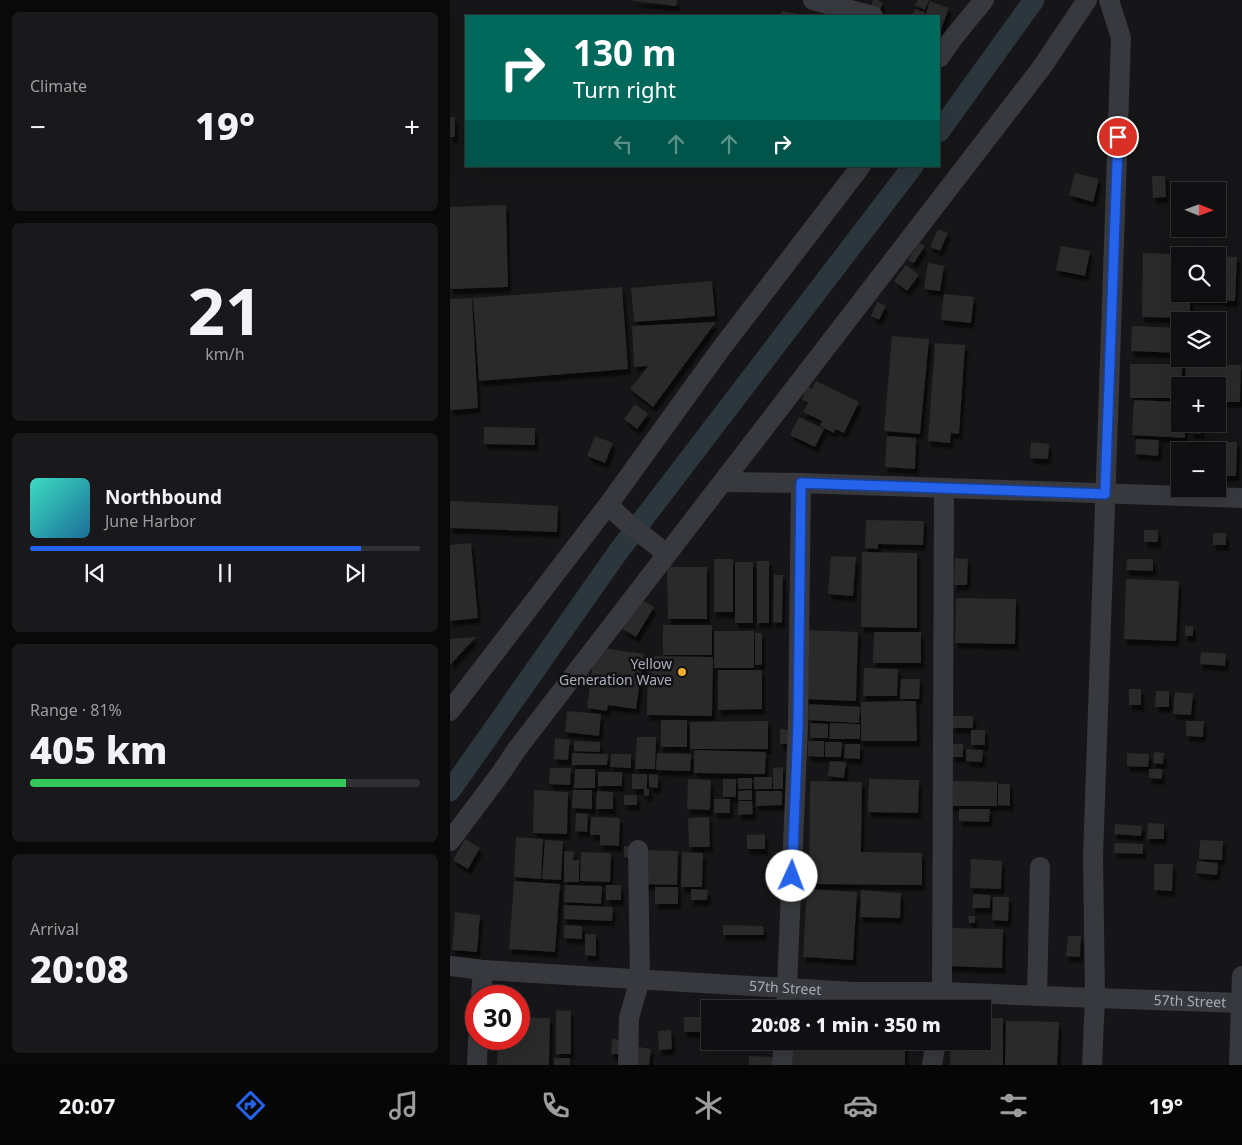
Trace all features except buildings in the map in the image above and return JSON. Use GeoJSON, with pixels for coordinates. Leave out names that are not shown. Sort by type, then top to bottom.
{"type":"FeatureCollection","features":[{"type":"Feature","properties":{"kind":"street"},"geometry":{"type":"LineString","coordinates":[[813,0],[869,15]]}},
{"type":"Feature","properties":{"kind":"street"},"geometry":{"type":"LineString","coordinates":[[940,55],[946,36],[984,0]]}},
{"type":"Feature","properties":{"kind":"street"},"geometry":{"type":"LineString","coordinates":[[450,841],[662,550],[723,482],[1042,67],[1087,0]]}},
{"type":"Feature","properties":{"kind":"street"},"geometry":{"type":"LineString","coordinates":[[1092,1065],[1095,998],[1094,857],[1121,38],[1109,0]]}},
{"type":"Feature","properties":{"kind":"street"},"geometry":{"type":"LineString","coordinates":[[450,711],[608,505],[720,350],[860,167]]}},
{"type":"Feature","properties":{"kind":"street"},"geometry":{"type":"LineString","coordinates":[[723,482],[1242,498]]}},
{"type":"Feature","properties":{"kind":"street"},"geometry":{"type":"LineString","coordinates":[[787,1000],[798,726],[801,483]]}},
{"type":"Feature","properties":{"kind":"street"},"geometry":{"type":"LineString","coordinates":[[941,1000],[944,489]]}},
{"type":"Feature","properties":{"kind":"street"},"geometry":{"type":"LineString","coordinates":[[608,505],[662,550]]}},
{"type":"Feature","properties":{"kind":"street"},"geometry":{"type":"LineString","coordinates":[[628,1065],[629,1018],[640,979],[638,850]]}},
{"type":"Feature","properties":{"kind":"street"},"geometry":{"type":"LineString","coordinates":[[1038,996],[1040,867]]}},
{"type":"Feature","properties":{"kind":"street","name":"57th Street"},"geometry":{"type":"LineString","coordinates":[[450,966],[483,970],[854,992],[941,1000],[1038,996],[1241,1003]]}},
{"type":"Feature","properties":{"kind":"street"},"geometry":{"type":"LineString","coordinates":[[482,985],[483,970]]}},
{"type":"Feature","properties":{"kind":"street"},"geometry":{"type":"LineString","coordinates":[[1239,1065],[1242,976]]}},
{"type":"Feature","properties":{"kind":"street"},"geometry":{"type":"LineString","coordinates":[[477,1065],[478,1050]]}},
{"type":"Feature","properties":{"kind":"street"},"geometry":{"type":"LineString","coordinates":[[782,1065],[783,1050]]}},
{"type":"Feature","properties":{"kind":"street"},"geometry":{"type":"LineString","coordinates":[[932,1065],[934,1050]]}},
{"type":"Feature","properties":{"kind":"waterway"},"geometry":{"type":"LineString","coordinates":[[940,131],[1034,0]]}},
{"type":"Feature","properties":{"kind":"waterway"},"geometry":{"type":"LineString","coordinates":[[450,791],[618,552],[912,167]]}},
{"type":"Feature","properties":{"kind":"place","name":"Yellow Generation Wave"},"geometry":{"type":"Point","coordinates":[682,672]}},
{"type":"Feature","properties":{"kind":"route"},"geometry":{"type":"LineString","coordinates":[[792,876],[798,726],[801,483],[1105,494],[1118,137]]}}]}
